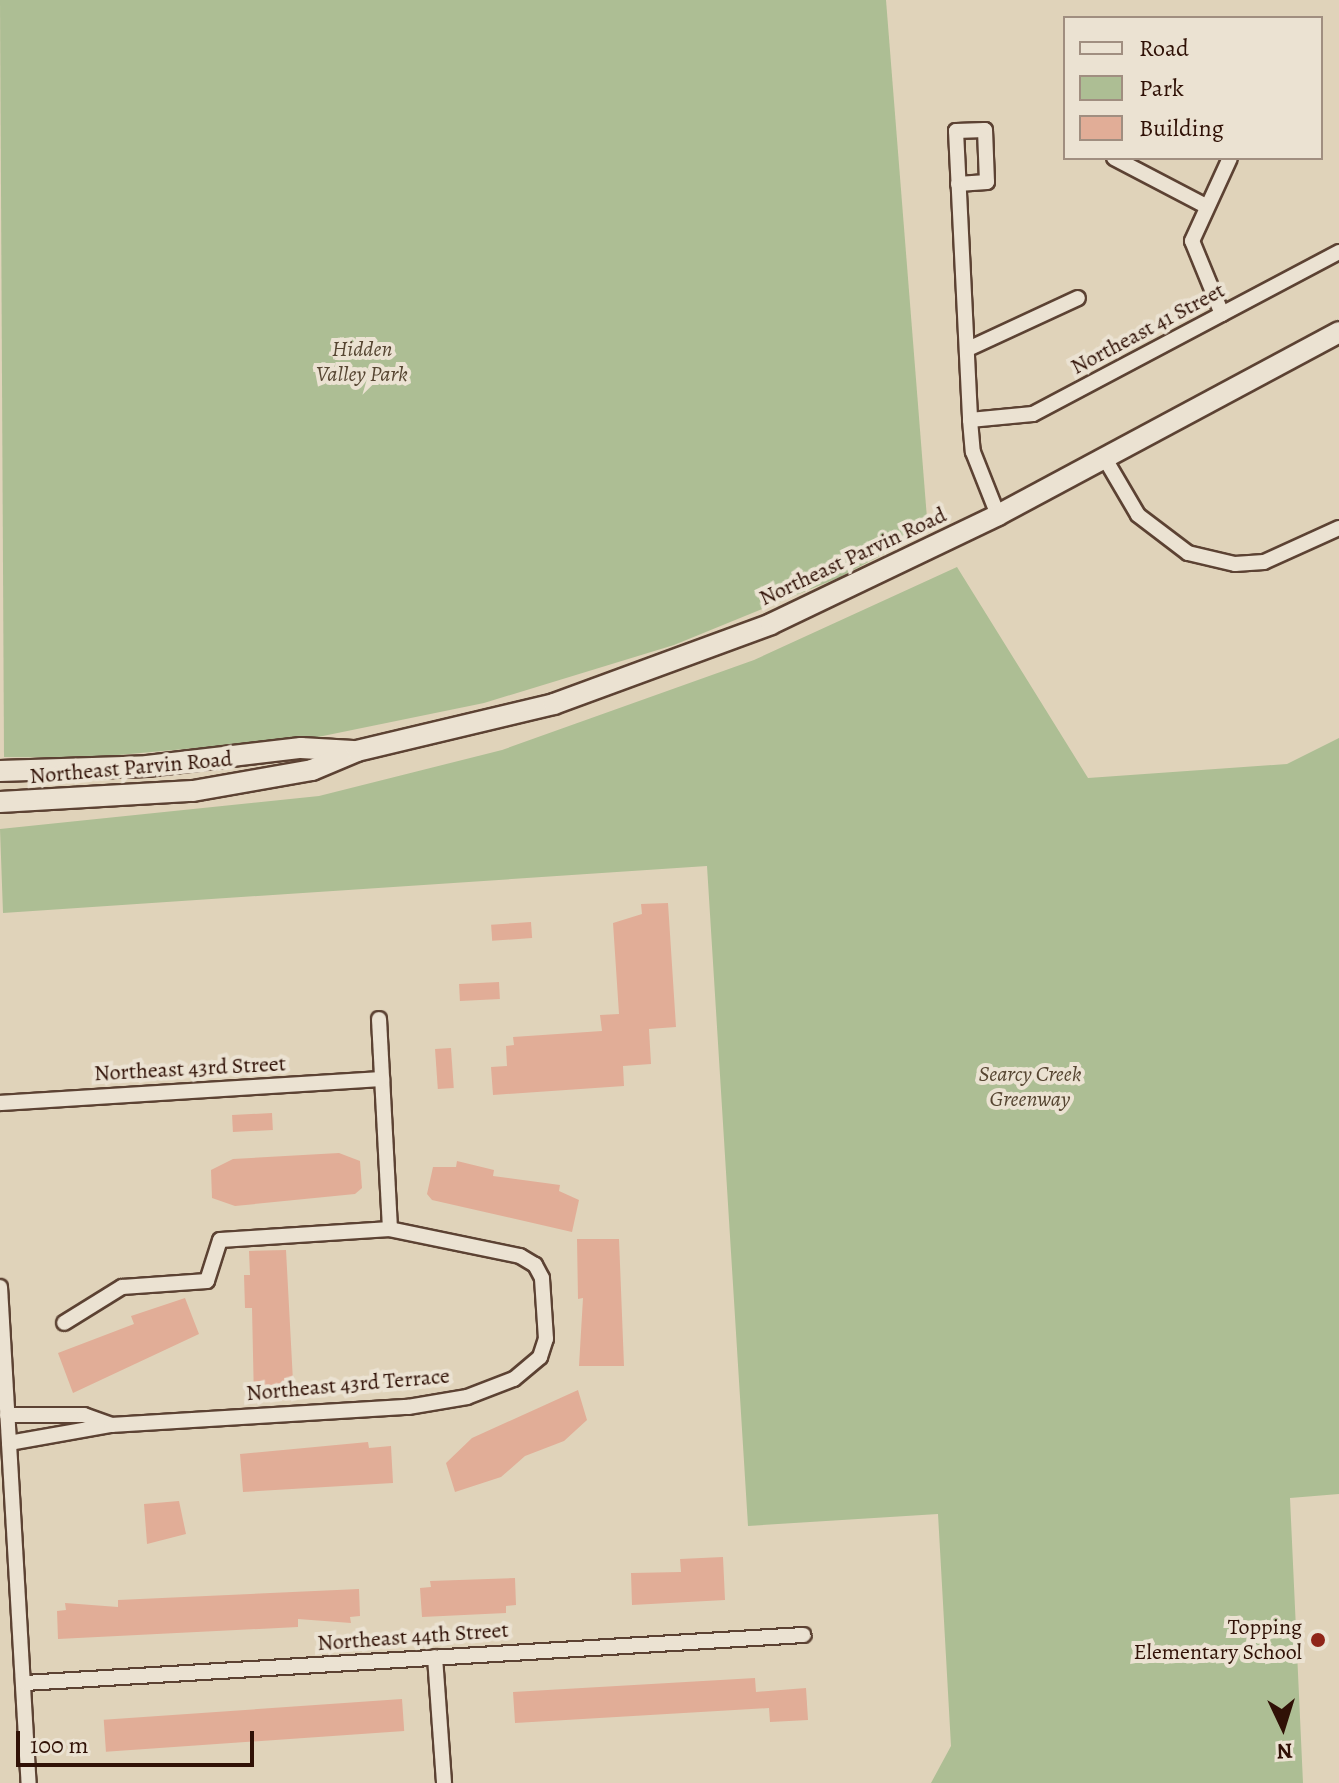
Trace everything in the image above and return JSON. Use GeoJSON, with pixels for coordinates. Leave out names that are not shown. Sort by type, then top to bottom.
{"type":"FeatureCollection","features":[{"type":"Feature","properties":{"kind":"main road","name":"Northeast Parvin Road"},"geometry":{"type":"LineString","coordinates":[[0,802],[193,791],[312,770],[357,751],[554,704],[728,640],[998,515],[1339,332]]}},
{"type":"Feature","properties":{"kind":"main road","name":"Northeast Parvin Road"},"geometry":{"type":"LineString","coordinates":[[0,771],[147,766],[301,748],[357,751]]}},
{"type":"Feature","properties":{"kind":"street"},"geometry":{"type":"LineString","coordinates":[[1118,160],[1204,205]]}},
{"type":"Feature","properties":{"kind":"street"},"geometry":{"type":"LineString","coordinates":[[1222,314],[1192,241],[1204,205],[1229,160]]}},
{"type":"Feature","properties":{"kind":"street"},"geometry":{"type":"LineString","coordinates":[[958,184],[973,452],[998,515]]}},
{"type":"Feature","properties":{"kind":"street","name":"Northeast 41 Street"},"geometry":{"type":"LineString","coordinates":[[970,420],[1033,414],[1339,252]]}},
{"type":"Feature","properties":{"kind":"street"},"geometry":{"type":"LineString","coordinates":[[968,349],[1078,298]]}},
{"type":"Feature","properties":{"kind":"street"},"geometry":{"type":"LineString","coordinates":[[1104,457],[1138,515],[1188,553],[1235,564],[1264,562],[1339,528]]}},
{"type":"Feature","properties":{"kind":"street"},"geometry":{"type":"LineString","coordinates":[[379,1019],[390,1229]]}},
{"type":"Feature","properties":{"kind":"street","name":"Northeast 43rd Street"},"geometry":{"type":"LineString","coordinates":[[0,1103],[382,1079]]}},
{"type":"Feature","properties":{"kind":"street","name":"Northeast 43rd Terrace"},"geometry":{"type":"LineString","coordinates":[[9,1443],[111,1425],[408,1407],[467,1397],[514,1379],[540,1357],[546,1339],[542,1278],[535,1265],[520,1256],[390,1229],[220,1240],[207,1281],[122,1287],[64,1323]]}},
{"type":"Feature","properties":{"kind":"street"},"geometry":{"type":"LineString","coordinates":[[0,1287],[29,1783]]}},
{"type":"Feature","properties":{"kind":"street","name":"Northeast 43rd Terrace"},"geometry":{"type":"LineString","coordinates":[[7,1415],[84,1415],[111,1425]]}},
{"type":"Feature","properties":{"kind":"street","name":"Northeast 44th Street"},"geometry":{"type":"LineString","coordinates":[[25,1683],[804,1635]]}},
{"type":"Feature","properties":{"kind":"street"},"geometry":{"type":"LineString","coordinates":[[435,1657],[444,1783]]}},
{"type":"Feature","properties":{"kind":"green space","name":"Hidden Valley Park"},"geometry":{"type":"Polygon","coordinates":[[[0,0],[886,0],[928,531],[838,578],[674,645],[484,703],[318,737],[86,758],[4,757],[0,0]]]}},
{"type":"Feature","properties":{"kind":"green space","name":"Searcy Creek Greenway"},"geometry":{"type":"Polygon","coordinates":[[[957,567],[1088,778],[1287,764],[1339,738],[1339,1494],[1290,1498],[1303,1783],[931,1783],[951,1746],[938,1514],[748,1526],[707,866],[3,913],[0,829],[319,796],[502,750],[754,660],[957,567]]]}},
{"type":"Feature","properties":{"kind":"building"},"geometry":{"type":"Polygon","coordinates":[[[668,903],[676,1027],[649,1029],[651,1064],[623,1066],[624,1086],[493,1095],[491,1067],[507,1066],[506,1046],[514,1045],[513,1037],[602,1031],[600,1015],[619,1014],[613,923],[642,914],[641,904],[668,903]]]}},
{"type":"Feature","properties":{"kind":"building"},"geometry":{"type":"Polygon","coordinates":[[[531,922],[532,938],[492,941],[491,925],[531,922]]]}},
{"type":"Feature","properties":{"kind":"building"},"geometry":{"type":"Polygon","coordinates":[[[499,982],[500,999],[460,1001],[459,984],[499,982]]]}},
{"type":"Feature","properties":{"kind":"building"},"geometry":{"type":"Polygon","coordinates":[[[451,1048],[454,1088],[438,1089],[435,1049],[451,1048]]]}},
{"type":"Feature","properties":{"kind":"building"},"geometry":{"type":"Polygon","coordinates":[[[272,1113],[273,1130],[233,1132],[232,1115],[272,1113]]]}},
{"type":"Feature","properties":{"kind":"building"},"geometry":{"type":"Polygon","coordinates":[[[339,1153],[360,1161],[362,1188],[355,1194],[235,1206],[212,1198],[211,1170],[233,1159],[339,1153]]]}},
{"type":"Feature","properties":{"kind":"building"},"geometry":{"type":"Polygon","coordinates":[[[457,1161],[494,1170],[493,1176],[560,1185],[559,1191],[579,1200],[572,1232],[432,1200],[427,1194],[433,1167],[456,1167],[457,1161]]]}},
{"type":"Feature","properties":{"kind":"building"},"geometry":{"type":"Polygon","coordinates":[[[577,1239],[619,1239],[624,1366],[579,1366],[583,1298],[578,1299],[577,1239]]]}},
{"type":"Feature","properties":{"kind":"building"},"geometry":{"type":"Polygon","coordinates":[[[286,1250],[294,1400],[254,1401],[252,1308],[245,1308],[244,1275],[250,1275],[249,1251],[286,1250]]]}},
{"type":"Feature","properties":{"kind":"building"},"geometry":{"type":"Polygon","coordinates":[[[185,1298],[199,1334],[73,1393],[58,1353],[134,1324],[131,1316],[185,1298]]]}},
{"type":"Feature","properties":{"kind":"building"},"geometry":{"type":"Polygon","coordinates":[[[578,1390],[587,1420],[564,1441],[525,1456],[501,1477],[455,1492],[446,1463],[472,1438],[578,1390]]]}},
{"type":"Feature","properties":{"kind":"building"},"geometry":{"type":"Polygon","coordinates":[[[368,1442],[369,1448],[391,1446],[393,1483],[243,1492],[240,1454],[368,1442]]]}},
{"type":"Feature","properties":{"kind":"building"},"geometry":{"type":"Polygon","coordinates":[[[179,1501],[186,1534],[147,1544],[144,1504],[179,1501]]]}},
{"type":"Feature","properties":{"kind":"building"},"geometry":{"type":"Polygon","coordinates":[[[723,1557],[725,1600],[632,1605],[631,1573],[681,1572],[680,1559],[723,1557]]]}},
{"type":"Feature","properties":{"kind":"building"},"geometry":{"type":"Polygon","coordinates":[[[515,1578],[516,1605],[506,1606],[506,1613],[422,1617],[420,1588],[431,1587],[430,1581],[515,1578]]]}},
{"type":"Feature","properties":{"kind":"building"},"geometry":{"type":"Polygon","coordinates":[[[359,1589],[360,1616],[350,1617],[351,1623],[298,1619],[298,1627],[58,1639],[57,1611],[66,1610],[65,1603],[118,1607],[118,1600],[359,1589]]]}},
{"type":"Feature","properties":{"kind":"building"},"geometry":{"type":"Polygon","coordinates":[[[755,1678],[756,1692],[806,1688],[808,1720],[770,1722],[769,1708],[515,1723],[513,1692],[755,1678]]]}},
{"type":"Feature","properties":{"kind":"building"},"geometry":{"type":"Polygon","coordinates":[[[402,1699],[404,1731],[106,1752],[104,1720],[402,1699]]]}},
{"type":"Feature","properties":{"kind":"place","name":"Topping Elementary School"},"geometry":{"type":"Point","coordinates":[1318,1640]}}]}
